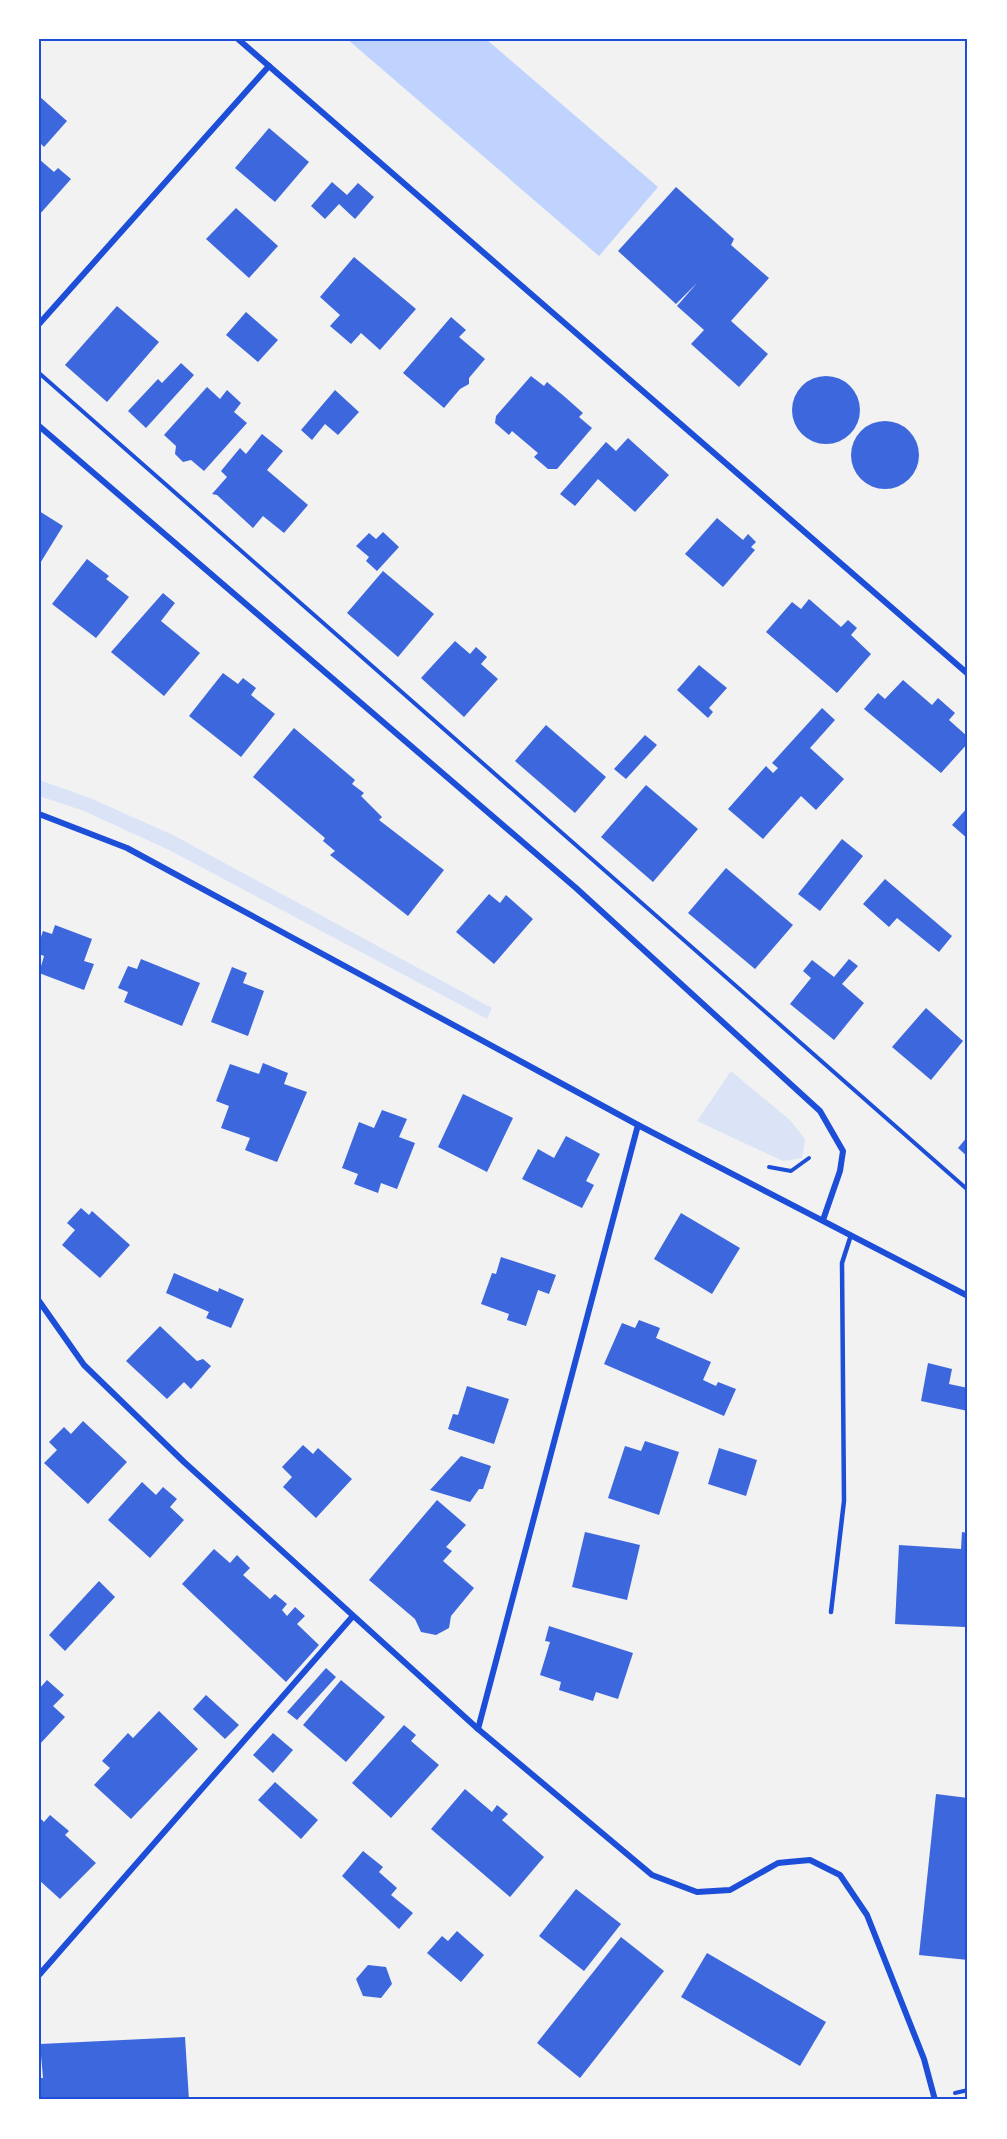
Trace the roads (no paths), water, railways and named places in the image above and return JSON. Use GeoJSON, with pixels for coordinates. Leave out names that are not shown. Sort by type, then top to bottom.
{"type":"FeatureCollection","features":[{"type":"Feature","properties":{"kind":"street"},"geometry":{"type":"LineString","coordinates":[[238,39],[968,674]]}},
{"type":"Feature","properties":{"kind":"street"},"geometry":{"type":"LineString","coordinates":[[39,324],[269,66]]}},
{"type":"Feature","properties":{"kind":"street"},"geometry":{"type":"LineString","coordinates":[[39,426],[576,888],[820,1111],[843,1151],[840,1171],[823,1220]]}},
{"type":"Feature","properties":{"kind":"street"},"geometry":{"type":"LineString","coordinates":[[39,813],[127,848],[638,1125],[968,1296]]}},
{"type":"Feature","properties":{"kind":"street"},"geometry":{"type":"LineString","coordinates":[[477,1729],[638,1125]]}},
{"type":"Feature","properties":{"kind":"street"},"geometry":{"type":"LineString","coordinates":[[39,1301],[84,1365],[184,1462],[477,1729],[652,1875],[697,1892],[730,1890],[778,1863],[810,1860],[840,1875],[867,1915],[924,2059],[935,2100]]}},
{"type":"Feature","properties":{"kind":"street"},"geometry":{"type":"LineString","coordinates":[[39,1975],[353,1616]]}},
{"type":"Feature","properties":{"kind":"lane"},"geometry":{"type":"LineString","coordinates":[[831,1612],[844,1501],[842,1263],[851,1235]]}},
{"type":"Feature","properties":{"kind":"water"},"geometry":{"type":"Polygon","coordinates":[[[347,39],[486,39],[658,187],[599,256],[347,39]]]}}]}
